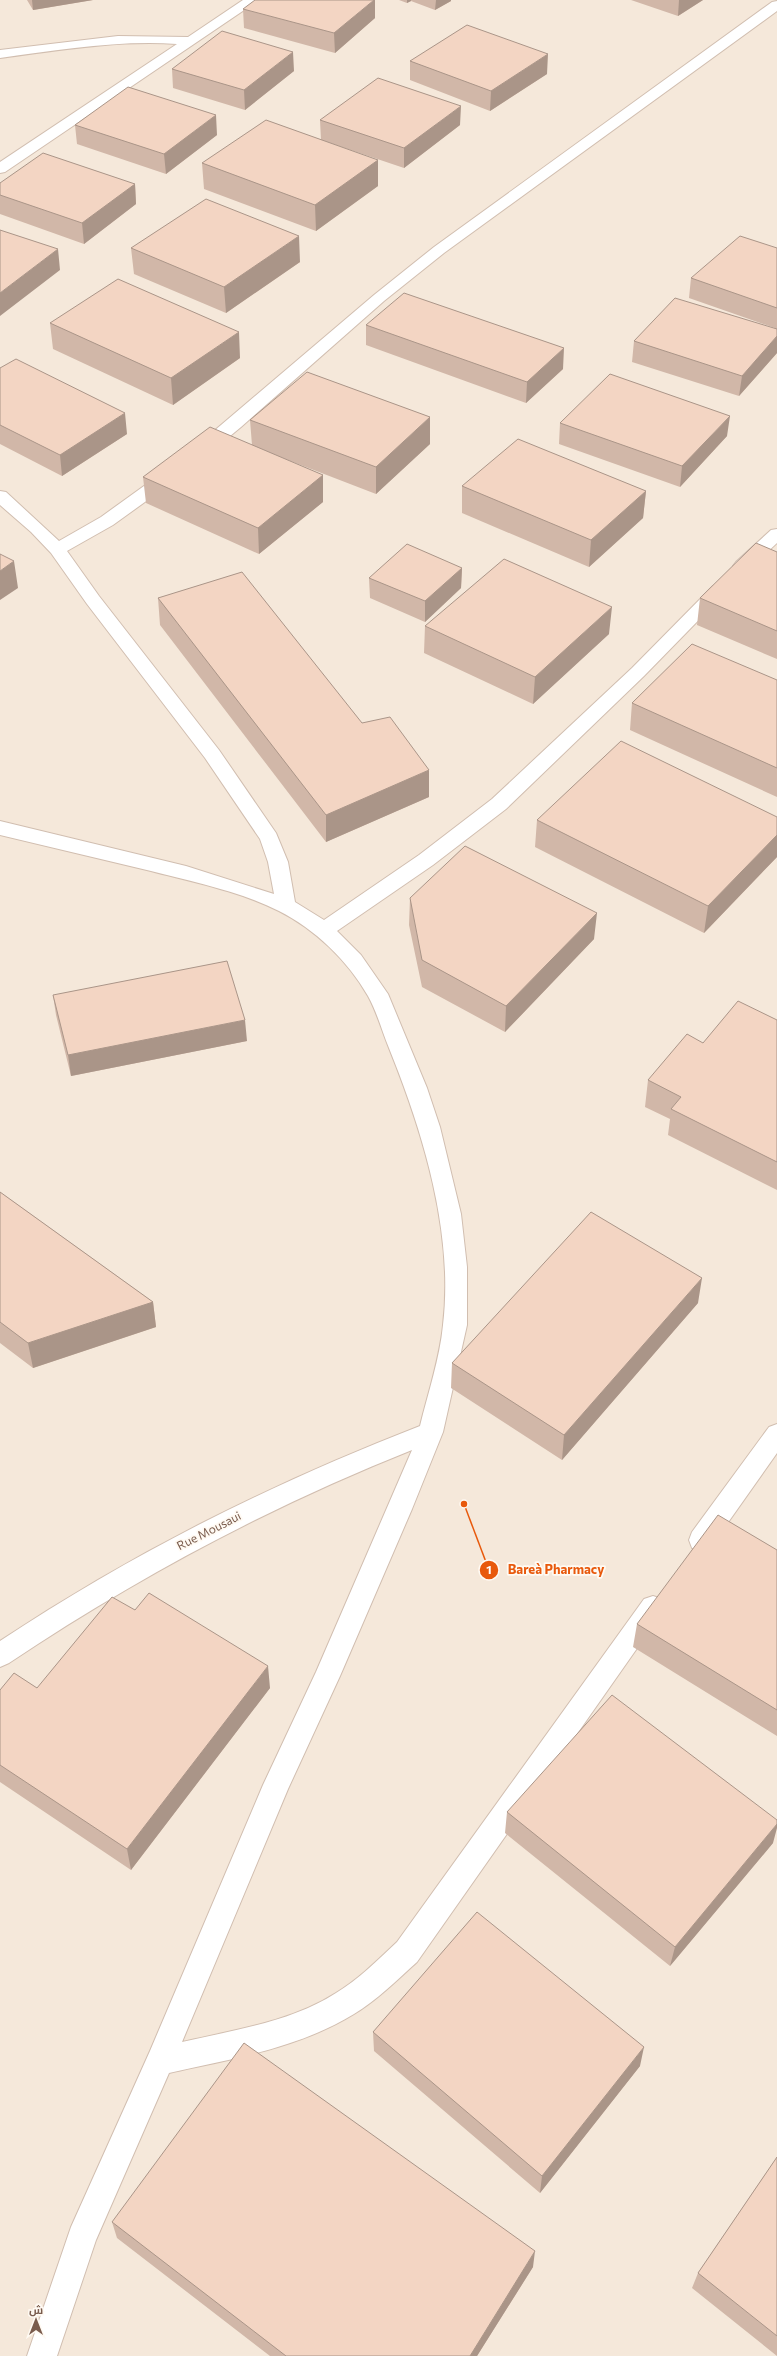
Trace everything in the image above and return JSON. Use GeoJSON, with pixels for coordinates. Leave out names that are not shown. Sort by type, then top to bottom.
{"type":"FeatureCollection","features":[{"type":"Feature","properties":{"kind":"street"},"geometry":{"type":"LineString","coordinates":[[0,169],[252,0]]}},
{"type":"Feature","properties":{"kind":"street"},"geometry":{"type":"LineString","coordinates":[[57,549],[107,521],[235,424],[348,324],[439,250],[777,6]]}},
{"type":"Feature","properties":{"kind":"street"},"geometry":{"type":"LineString","coordinates":[[0,54],[111,40],[162,39],[189,41]]}},
{"type":"Feature","properties":{"kind":"street"},"geometry":{"type":"LineString","coordinates":[[0,496],[37,528],[57,549],[93,600],[212,754],[255,815],[269,838],[278,862],[286,906]]}},
{"type":"Feature","properties":{"kind":"street"},"geometry":{"type":"LineString","coordinates":[[324,930],[420,864],[499,804],[777,534]]}},
{"type":"Feature","properties":{"kind":"street"},"geometry":{"type":"LineString","coordinates":[[0,828],[186,873],[244,890],[286,906],[324,930],[354,960],[381,1001],[425,1114],[450,1214],[456,1267],[455,1325],[431,1432],[330,1669],[276,1785],[160,2061],[82,2238],[42,2356]]}},
{"type":"Feature","properties":{"kind":"street","name":"Rue Mousaui"},"geometry":{"type":"LineString","coordinates":[[0,1655],[101,1590],[213,1528],[353,1462],[431,1432]]}},
{"type":"Feature","properties":{"kind":"street"},"geometry":{"type":"LineString","coordinates":[[686,1561],[777,1434]]}},
{"type":"Feature","properties":{"kind":"street"},"geometry":{"type":"LineString","coordinates":[[160,2061],[273,2034],[323,2016],[367,1989],[407,1952],[668,1587]]}},
{"type":"Feature","properties":{"kind":"shaded area"},"geometry":{"type":"Polygon","coordinates":[[[0,0],[777,0],[777,2356],[0,2356],[0,0]]]}},
{"type":"Feature","properties":{"kind":"building"},"geometry":{"type":"Polygon","coordinates":[[[255,0],[374,0],[334,33],[243,9],[255,0]]]}},
{"type":"Feature","properties":{"kind":"building"},"geometry":{"type":"Polygon","coordinates":[[[467,25],[548,54],[491,91],[410,61],[467,25]]]}},
{"type":"Feature","properties":{"kind":"building"},"geometry":{"type":"Polygon","coordinates":[[[222,31],[293,52],[244,90],[172,69],[222,31]]]}},
{"type":"Feature","properties":{"kind":"building"},"geometry":{"type":"Polygon","coordinates":[[[378,78],[461,106],[404,148],[320,120],[378,78]]]}},
{"type":"Feature","properties":{"kind":"building"},"geometry":{"type":"Polygon","coordinates":[[[128,87],[216,115],[164,154],[75,125],[128,87]]]}},
{"type":"Feature","properties":{"kind":"building"},"geometry":{"type":"Polygon","coordinates":[[[266,120],[378,160],[315,205],[202,163],[266,120]]]}},
{"type":"Feature","properties":{"kind":"building"},"geometry":{"type":"Polygon","coordinates":[[[43,153],[135,184],[82,223],[0,195],[0,183],[43,153]]]}},
{"type":"Feature","properties":{"kind":"building"},"geometry":{"type":"Polygon","coordinates":[[[206,199],[299,236],[224,287],[131,248],[206,199]]]}},
{"type":"Feature","properties":{"kind":"building"},"geometry":{"type":"Polygon","coordinates":[[[0,230],[58,249],[0,293],[0,230]]]}},
{"type":"Feature","properties":{"kind":"building"},"geometry":{"type":"Polygon","coordinates":[[[740,236],[777,248],[777,308],[691,278],[740,236]]]}},
{"type":"Feature","properties":{"kind":"building"},"geometry":{"type":"Polygon","coordinates":[[[118,279],[239,332],[171,378],[50,323],[118,279]]]}},
{"type":"Feature","properties":{"kind":"building"},"geometry":{"type":"Polygon","coordinates":[[[404,293],[564,348],[527,382],[366,325],[404,293]]]}},
{"type":"Feature","properties":{"kind":"building"},"geometry":{"type":"Polygon","coordinates":[[[675,298],[777,329],[777,336],[742,376],[634,341],[675,298]]]}},
{"type":"Feature","properties":{"kind":"building"},"geometry":{"type":"Polygon","coordinates":[[[16,359],[125,413],[60,455],[0,425],[0,368],[16,359]]]}},
{"type":"Feature","properties":{"kind":"building"},"geometry":{"type":"Polygon","coordinates":[[[307,372],[430,417],[376,467],[250,420],[307,372]]]}},
{"type":"Feature","properties":{"kind":"building"},"geometry":{"type":"Polygon","coordinates":[[[610,374],[730,416],[682,466],[560,423],[610,374]]]}},
{"type":"Feature","properties":{"kind":"building"},"geometry":{"type":"Polygon","coordinates":[[[210,427],[323,475],[258,528],[143,477],[210,427]]]}},
{"type":"Feature","properties":{"kind":"building"},"geometry":{"type":"Polygon","coordinates":[[[518,439],[646,491],[591,540],[462,486],[518,439]]]}},
{"type":"Feature","properties":{"kind":"building"},"geometry":{"type":"Polygon","coordinates":[[[756,543],[777,552],[777,631],[700,598],[756,543]]]}},
{"type":"Feature","properties":{"kind":"building"},"geometry":{"type":"Polygon","coordinates":[[[407,544],[462,568],[425,601],[369,578],[407,544]]]}},
{"type":"Feature","properties":{"kind":"building"},"geometry":{"type":"Polygon","coordinates":[[[0,554],[14,561],[0,571],[0,554]]]}},
{"type":"Feature","properties":{"kind":"building"},"geometry":{"type":"Polygon","coordinates":[[[504,559],[612,607],[535,677],[425,626],[504,559]]]}},
{"type":"Feature","properties":{"kind":"building"},"geometry":{"type":"Polygon","coordinates":[[[242,572],[362,723],[390,717],[429,770],[326,815],[158,598],[242,572]]]}},
{"type":"Feature","properties":{"kind":"building"},"geometry":{"type":"Polygon","coordinates":[[[692,644],[777,680],[777,768],[632,703],[692,644]]]}},
{"type":"Feature","properties":{"kind":"building"},"geometry":{"type":"Polygon","coordinates":[[[621,741],[777,817],[777,835],[708,906],[537,820],[621,741]]]}},
{"type":"Feature","properties":{"kind":"building"},"geometry":{"type":"Polygon","coordinates":[[[465,846],[597,913],[506,1006],[422,960],[410,898],[465,846]]]}},
{"type":"Feature","properties":{"kind":"building"},"geometry":{"type":"Polygon","coordinates":[[[227,961],[245,1020],[68,1055],[53,995],[227,961]]]}},
{"type":"Feature","properties":{"kind":"building"},"geometry":{"type":"Polygon","coordinates":[[[738,1001],[777,1020],[777,1162],[671,1109],[681,1097],[648,1080],[687,1034],[703,1043],[738,1001]]]}},
{"type":"Feature","properties":{"kind":"building"},"geometry":{"type":"Polygon","coordinates":[[[0,1192],[153,1302],[28,1343],[0,1322],[0,1192]]]}},
{"type":"Feature","properties":{"kind":"building"},"geometry":{"type":"Polygon","coordinates":[[[591,1212],[702,1278],[564,1435],[452,1363],[591,1212]]]}},
{"type":"Feature","properties":{"kind":"building"},"geometry":{"type":"Polygon","coordinates":[[[718,1515],[777,1550],[777,1710],[637,1624],[718,1515]]]}},
{"type":"Feature","properties":{"kind":"building"},"geometry":{"type":"Polygon","coordinates":[[[149,1593],[268,1666],[127,1849],[0,1765],[0,1690],[14,1673],[37,1688],[112,1597],[135,1610],[149,1593]]]}},
{"type":"Feature","properties":{"kind":"building"},"geometry":{"type":"Polygon","coordinates":[[[612,1695],[777,1820],[777,1824],[675,1947],[507,1812],[612,1695]]]}},
{"type":"Feature","properties":{"kind":"building"},"geometry":{"type":"Polygon","coordinates":[[[477,1912],[644,2047],[542,2176],[373,2032],[477,1912]]]}},
{"type":"Feature","properties":{"kind":"building"},"geometry":{"type":"Polygon","coordinates":[[[244,2043],[535,2251],[470,2356],[286,2356],[112,2222],[244,2043]]]}},
{"type":"Feature","properties":{"kind":"building"},"geometry":{"type":"Polygon","coordinates":[[[777,2157],[777,2336],[698,2273],[777,2157]]]}},
{"type":"Feature","properties":{"kind":"place","name":"Bareà Pharmacy"},"geometry":{"type":"Point","coordinates":[464,1504]}}]}
